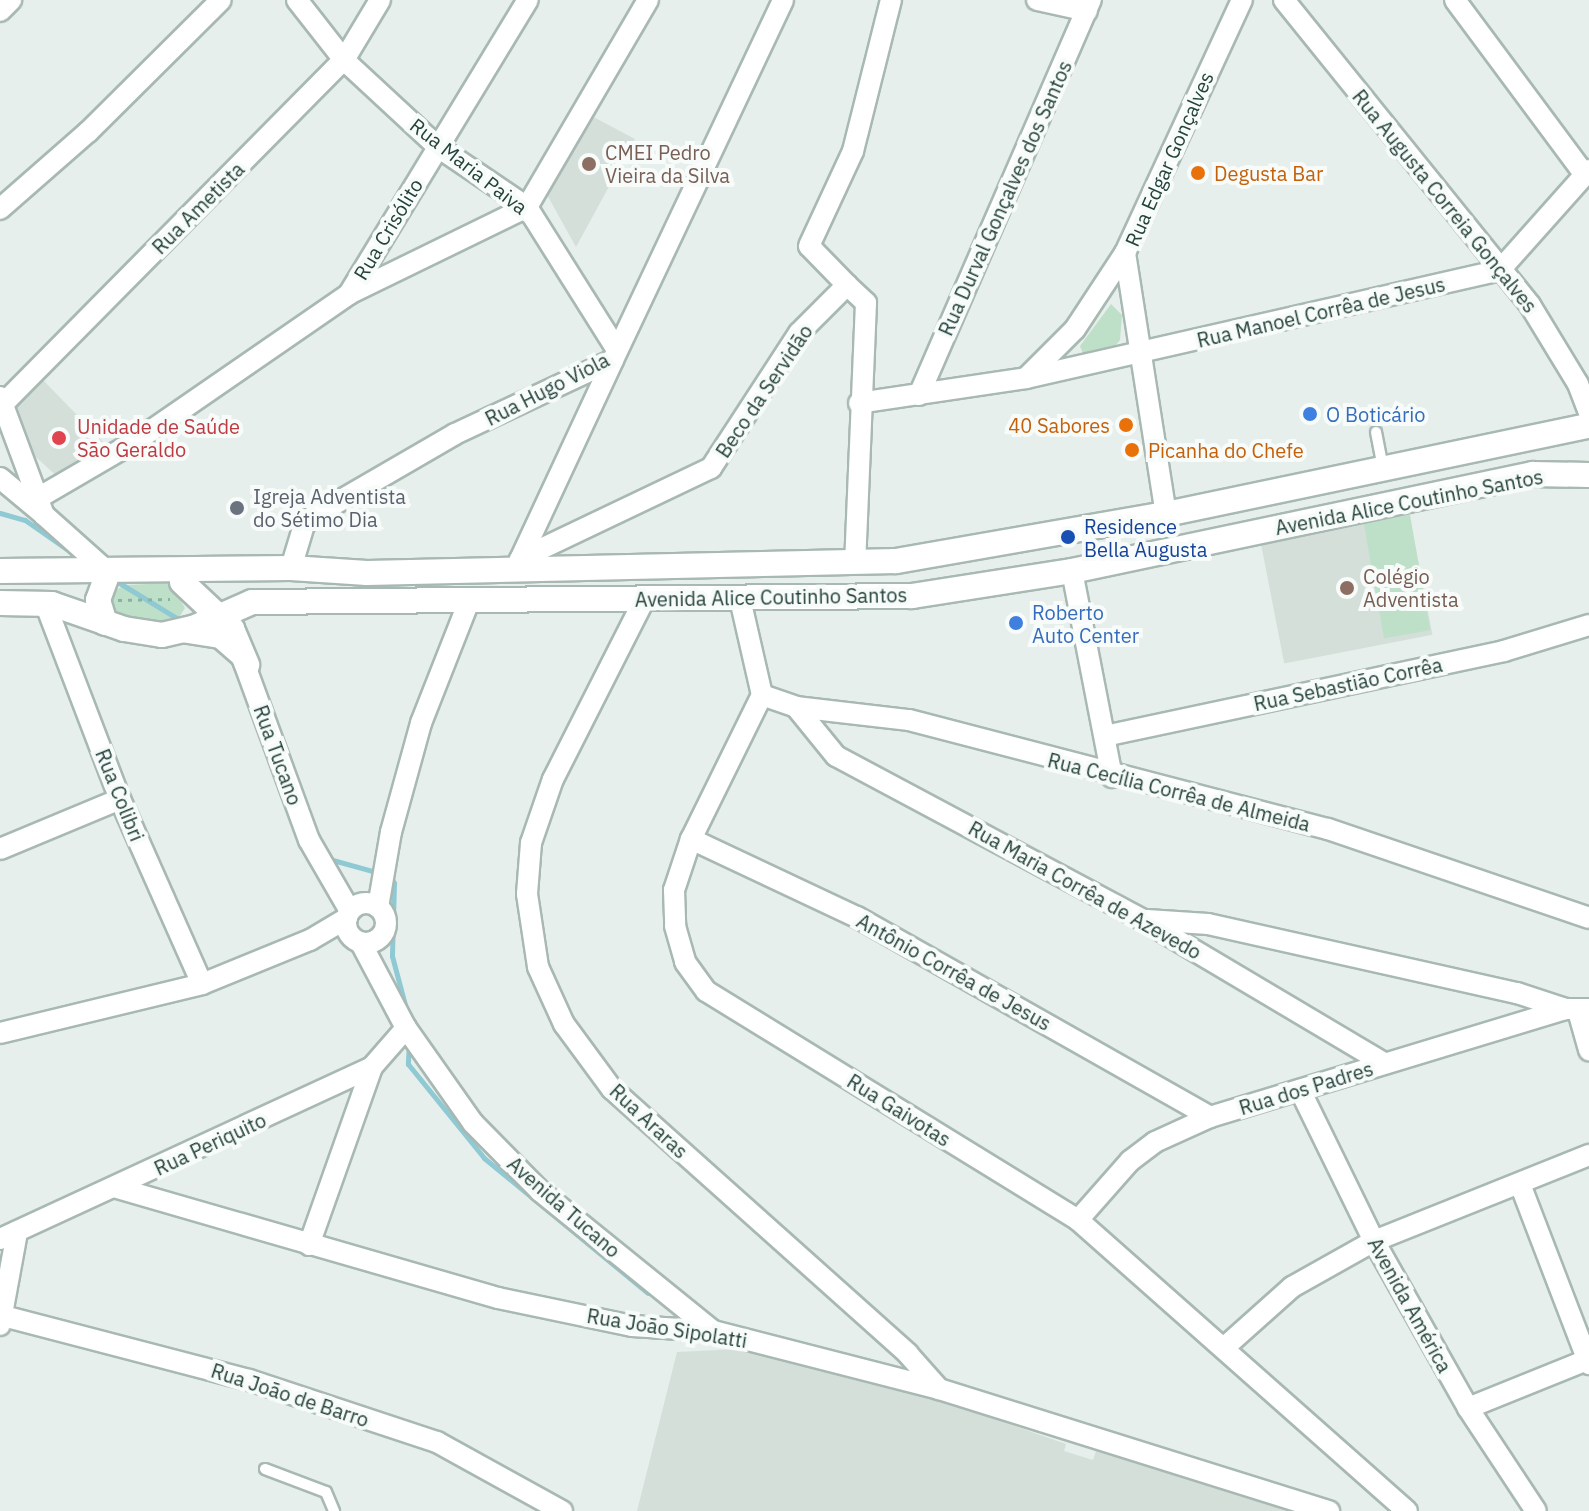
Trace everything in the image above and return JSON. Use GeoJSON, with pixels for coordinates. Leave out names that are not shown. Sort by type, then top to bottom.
{"type":"FeatureCollection","features":[{"type":"Feature","properties":{"kind":"main road","name":"Avenida Alice Coutinho Santos"},"geometry":{"type":"LineString","coordinates":[[0,571],[108,572],[182,582],[291,568],[367,573],[518,564],[855,563],[927,557],[1166,514],[1589,426]]}},
{"type":"Feature","properties":{"kind":"main road","name":"Avenida Alice Coutinho Santos"},"geometry":{"type":"LineString","coordinates":[[0,603],[45,603],[152,635],[182,632],[217,614],[252,602],[912,596],[1013,588],[1072,571],[1533,474],[1589,475]]}},
{"type":"Feature","properties":{"kind":"main road"},"geometry":{"type":"LineString","coordinates":[[105,623],[99,596],[108,572]]}},
{"type":"Feature","properties":{"kind":"main road"},"geometry":{"type":"LineString","coordinates":[[182,582],[217,614],[244,655]]}},
{"type":"Feature","properties":{"kind":"main road"},"geometry":{"type":"LineString","coordinates":[[182,582],[190,619],[182,632]]}},
{"type":"Feature","properties":{"kind":"main road"},"geometry":{"type":"LineString","coordinates":[[244,655],[242,620],[252,602]]}},
{"type":"Feature","properties":{"kind":"street"},"geometry":{"type":"LineString","coordinates":[[0,11],[11,0]]}},
{"type":"Feature","properties":{"kind":"street"},"geometry":{"type":"LineString","coordinates":[[0,209],[88,132],[221,0]]}},
{"type":"Feature","properties":{"kind":"street","name":"Rua Maria Paiva"},"geometry":{"type":"LineString","coordinates":[[297,0],[344,60],[438,147],[527,207],[615,355]]}},
{"type":"Feature","properties":{"kind":"street","name":"Rua Ametista"},"geometry":{"type":"LineString","coordinates":[[1,401],[344,60],[380,0]]}},
{"type":"Feature","properties":{"kind":"street","name":"Rua Crisólito"},"geometry":{"type":"LineString","coordinates":[[349,294],[528,0]]}},
{"type":"Feature","properties":{"kind":"street"},"geometry":{"type":"LineString","coordinates":[[41,506],[349,294],[527,207],[648,0]]}},
{"type":"Feature","properties":{"kind":"street","name":"Rua Hugo Viola"},"geometry":{"type":"LineString","coordinates":[[291,568],[304,525],[312,517],[455,434],[615,355],[783,0]]}},
{"type":"Feature","properties":{"kind":"street"},"geometry":{"type":"LineString","coordinates":[[855,563],[859,403],[866,303],[809,246],[853,151],[891,0]]}},
{"type":"Feature","properties":{"kind":"street"},"geometry":{"type":"LineString","coordinates":[[1037,0],[1089,5]]}},
{"type":"Feature","properties":{"kind":"street","name":"Rua Edgar Gonçalves"},"geometry":{"type":"LineString","coordinates":[[1166,514],[1125,253],[1242,0]]}},
{"type":"Feature","properties":{"kind":"street","name":"Rua Augusta Correia Gonçalves"},"geometry":{"type":"LineString","coordinates":[[1284,0],[1530,305],[1583,377],[1589,413]]}},
{"type":"Feature","properties":{"kind":"street"},"geometry":{"type":"LineString","coordinates":[[1455,0],[1587,172],[1500,270]]}},
{"type":"Feature","properties":{"kind":"street","name":"Rua Durval Gonçalves dos Santos"},"geometry":{"type":"LineString","coordinates":[[919,395],[1089,5]]}},
{"type":"Feature","properties":{"kind":"street"},"geometry":{"type":"LineString","coordinates":[[1026,378],[1075,329],[1125,253]]}},
{"type":"Feature","properties":{"kind":"street","name":"Rua Manoel Corrêa de Jesus"},"geometry":{"type":"LineString","coordinates":[[859,403],[1026,378],[1142,354],[1500,270]]}},
{"type":"Feature","properties":{"kind":"street","name":"Beco da Servidão"},"geometry":{"type":"LineString","coordinates":[[518,564],[711,468],[799,333],[847,285]]}},
{"type":"Feature","properties":{"kind":"street"},"geometry":{"type":"LineString","coordinates":[[518,564],[615,355]]}},
{"type":"Feature","properties":{"kind":"street"},"geometry":{"type":"LineString","coordinates":[[1,401],[41,506]]}},
{"type":"Feature","properties":{"kind":"street"},"geometry":{"type":"LineString","coordinates":[[0,478],[41,506],[108,572]]}},
{"type":"Feature","properties":{"kind":"street"},"geometry":{"type":"LineString","coordinates":[[1072,571],[1112,777]]}},
{"type":"Feature","properties":{"kind":"street","name":"Rua Araras"},"geometry":{"type":"LineString","coordinates":[[645,598],[553,779],[531,843],[527,894],[538,967],[564,1024],[612,1089],[908,1354],[939,1389]]}},
{"type":"Feature","properties":{"kind":"street"},"geometry":{"type":"LineString","coordinates":[[740,599],[762,695]]}},
{"type":"Feature","properties":{"kind":"street"},"geometry":{"type":"LineString","coordinates":[[310,940],[376,941],[386,928],[378,907],[391,832],[421,723],[469,601]]}},
{"type":"Feature","properties":{"kind":"street","name":"Rua Colibri"},"geometry":{"type":"LineString","coordinates":[[45,603],[120,799],[202,984]]}},
{"type":"Feature","properties":{"kind":"street","name":"Rua Sebastião Corrêa"},"geometry":{"type":"LineString","coordinates":[[1105,736],[1504,651],[1589,625]]}},
{"type":"Feature","properties":{"kind":"street","name":"Rua Tucano"},"geometry":{"type":"LineString","coordinates":[[182,632],[220,638],[244,655],[309,840],[348,914]]}},
{"type":"Feature","properties":{"kind":"street","name":"Rua Cecília Corrêa de Almeida"},"geometry":{"type":"LineString","coordinates":[[762,695],[796,707],[909,720],[1112,777],[1328,829],[1589,918]]}},
{"type":"Feature","properties":{"kind":"street","name":"Rua Gaivotas"},"geometry":{"type":"LineString","coordinates":[[762,695],[691,839],[674,890],[675,926],[685,962],[706,991],[1078,1220],[1226,1346],[1407,1511]]}},
{"type":"Feature","properties":{"kind":"street","name":"Rua Maria Corrêa de Azevedo"},"geometry":{"type":"LineString","coordinates":[[796,707],[836,756],[1143,920],[1384,1063]]}},
{"type":"Feature","properties":{"kind":"street"},"geometry":{"type":"LineString","coordinates":[[0,849],[120,799]]}},
{"type":"Feature","properties":{"kind":"street","name":"Antônio Corrêa de Jesus"},"geometry":{"type":"LineString","coordinates":[[691,839],[857,917],[1210,1117]]}},
{"type":"Feature","properties":{"kind":"street"},"geometry":{"type":"LineString","coordinates":[[0,1033],[202,984],[310,940],[363,903],[378,907]]}},
{"type":"Feature","properties":{"kind":"street"},"geometry":{"type":"LineString","coordinates":[[348,914],[357,941]]}},
{"type":"Feature","properties":{"kind":"street"},"geometry":{"type":"LineString","coordinates":[[1143,920],[1208,924],[1517,993],[1578,1010],[1589,1050]]}},
{"type":"Feature","properties":{"kind":"street","name":"Avenida Tucano"},"geometry":{"type":"LineString","coordinates":[[385,983],[386,928]]}},
{"type":"Feature","properties":{"kind":"street","name":"Avenida Tucano"},"geometry":{"type":"LineString","coordinates":[[357,941],[385,983],[406,1028],[473,1123],[540,1191],[713,1331]]}},
{"type":"Feature","properties":{"kind":"street","name":"Rua dos Padres"},"geometry":{"type":"LineString","coordinates":[[1078,1220],[1130,1161],[1155,1142],[1210,1117],[1384,1063],[1459,1046],[1578,1010]]}},
{"type":"Feature","properties":{"kind":"street","name":"Rua Periquito"},"geometry":{"type":"LineString","coordinates":[[8,1235],[117,1188],[372,1067],[406,1028]]}},
{"type":"Feature","properties":{"kind":"street"},"geometry":{"type":"LineString","coordinates":[[309,1245],[372,1067]]}},
{"type":"Feature","properties":{"kind":"street","name":"Avenida América"},"geometry":{"type":"LineString","coordinates":[[1300,1090],[1374,1241],[1468,1408],[1536,1511]]}},
{"type":"Feature","properties":{"kind":"street"},"geometry":{"type":"LineString","coordinates":[[1226,1346],[1292,1287],[1374,1241],[1589,1155]]}},
{"type":"Feature","properties":{"kind":"street"},"geometry":{"type":"LineString","coordinates":[[1468,1408],[1588,1361],[1520,1184]]}},
{"type":"Feature","properties":{"kind":"street","name":"Rua João Sipolatti"},"geometry":{"type":"LineString","coordinates":[[117,1188],[309,1245],[528,1304],[632,1326],[713,1331],[939,1389],[1329,1511]]}},
{"type":"Feature","properties":{"kind":"street"},"geometry":{"type":"LineString","coordinates":[[1,1321],[8,1235]]}},
{"type":"Feature","properties":{"kind":"street","name":"Rua João de Barro"},"geometry":{"type":"LineString","coordinates":[[1,1321],[249,1380],[437,1442],[562,1511]]}},
{"type":"Feature","properties":{"kind":"lane"},"geometry":{"type":"LineString","coordinates":[[1376,432],[1383,470]]}},
{"type":"Feature","properties":{"kind":"lane"},"geometry":{"type":"LineString","coordinates":[[265,1469],[326,1492],[334,1511]]}},
{"type":"Feature","properties":{"kind":"path"},"geometry":{"type":"LineString","coordinates":[[99,596],[147,602],[182,582]]}},
{"type":"Feature","properties":{"kind":"shaded area","name":"CMEI Pedro Vieira da Silva"},"geometry":{"type":"Polygon","coordinates":[[[586,113],[635,139],[576,247],[546,193],[586,113]]]}},
{"type":"Feature","properties":{"kind":"shaded area","name":"Unidade de Saúde São Geraldo"},"geometry":{"type":"Polygon","coordinates":[[[42,379],[109,448],[62,481],[24,446],[11,407],[42,379]]]}},
{"type":"Feature","properties":{"kind":"shaded area","name":"Colégio Adventista"},"geometry":{"type":"Polygon","coordinates":[[[1409,514],[1432,635],[1284,664],[1261,543],[1409,514]]]}},
{"type":"Feature","properties":{"kind":"shaded area"},"geometry":{"type":"Polygon","coordinates":[[[739,1349],[943,1401],[1066,1444],[1064,1451],[1093,1460],[1096,1451],[1295,1511],[637,1511],[677,1352],[739,1349]]]}},
{"type":"Feature","properties":{"kind":"green space"},"geometry":{"type":"Polygon","coordinates":[[[1111,304],[1122,315],[1120,340],[1112,350],[1084,356],[1080,346],[1111,304]]]}},
{"type":"Feature","properties":{"kind":"green space"},"geometry":{"type":"Polygon","coordinates":[[[1410,515],[1430,630],[1384,638],[1364,523],[1410,515]]]}},
{"type":"Feature","properties":{"kind":"green space"},"geometry":{"type":"Polygon","coordinates":[[[170,583],[185,608],[176,622],[163,626],[114,616],[109,607],[114,591],[125,585],[170,583]]]}},
{"type":"Feature","properties":{"kind":"waterway"},"geometry":{"type":"LineString","coordinates":[[0,513],[25,520],[78,557]]}},
{"type":"Feature","properties":{"kind":"waterway"},"geometry":{"type":"LineString","coordinates":[[113,579],[183,622]]}},
{"type":"Feature","properties":{"kind":"waterway"},"geometry":{"type":"LineString","coordinates":[[329,859],[380,873]]}},
{"type":"Feature","properties":{"kind":"waterway"},"geometry":{"type":"LineString","coordinates":[[390,875],[394,883],[392,956],[409,1020]]}},
{"type":"Feature","properties":{"kind":"waterway"},"geometry":{"type":"LineString","coordinates":[[409,1042],[408,1064],[484,1158],[648,1293]]}},
{"type":"Feature","properties":{"kind":"place","name":"CMEI Pedro Vieira da Silva"},"geometry":{"type":"Point","coordinates":[589,164]}},
{"type":"Feature","properties":{"kind":"place","name":"Degusta Bar"},"geometry":{"type":"Point","coordinates":[1198,173]}},
{"type":"Feature","properties":{"kind":"place","name":"O Boticário"},"geometry":{"type":"Point","coordinates":[1310,414]}},
{"type":"Feature","properties":{"kind":"place","name":"40 Sabores"},"geometry":{"type":"Point","coordinates":[1126,425]}},
{"type":"Feature","properties":{"kind":"place","name":"Unidade de Saúde São Geraldo"},"geometry":{"type":"Point","coordinates":[59,438]}},
{"type":"Feature","properties":{"kind":"place","name":"Picanha do Chefe"},"geometry":{"type":"Point","coordinates":[1132,450]}},
{"type":"Feature","properties":{"kind":"place","name":"Igreja Adventista do Sétimo Dia"},"geometry":{"type":"Point","coordinates":[237,508]}},
{"type":"Feature","properties":{"kind":"place","name":"Residence Bella Augusta"},"geometry":{"type":"Point","coordinates":[1068,537]}},
{"type":"Feature","properties":{"kind":"place","name":"Colégio Adventista"},"geometry":{"type":"Point","coordinates":[1347,588]}},
{"type":"Feature","properties":{"kind":"place","name":"Roberto Auto Center"},"geometry":{"type":"Point","coordinates":[1016,623]}}]}
